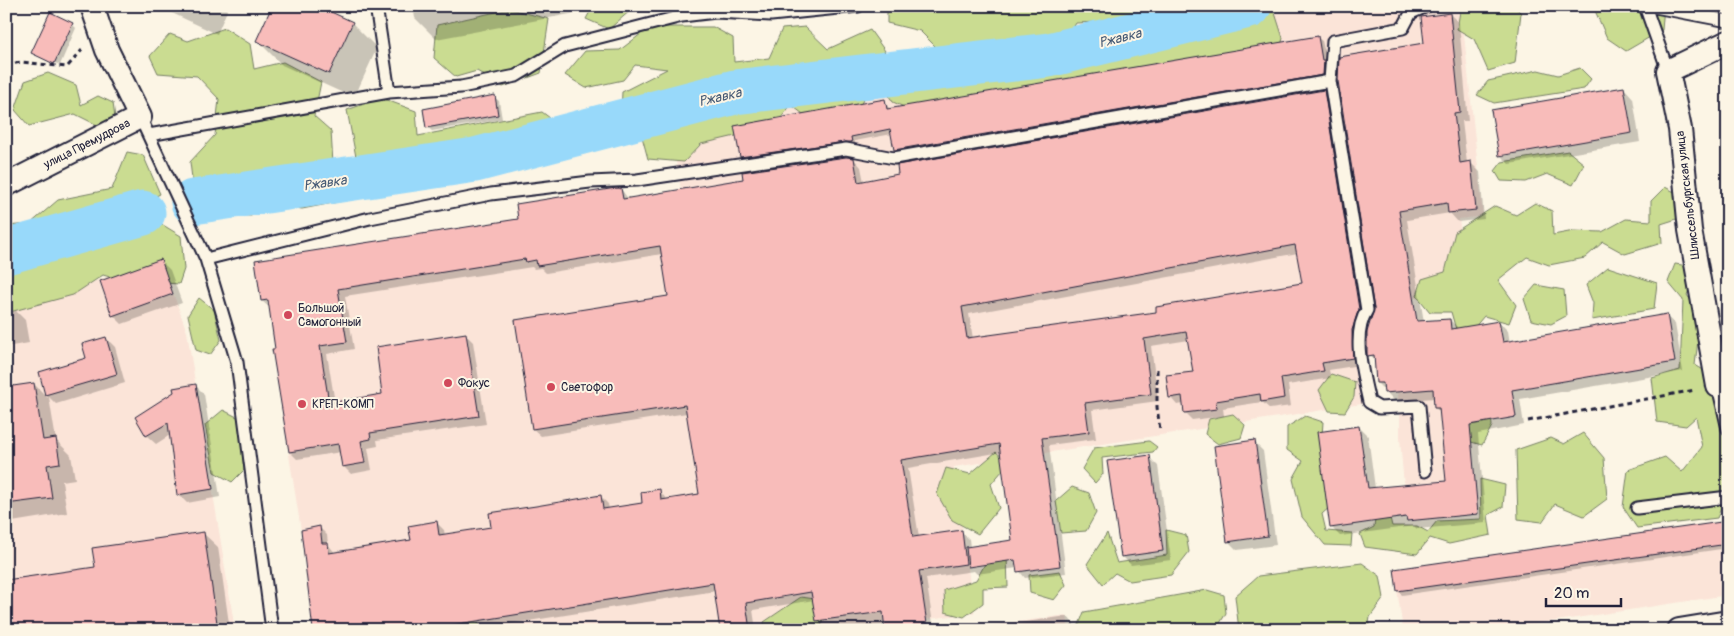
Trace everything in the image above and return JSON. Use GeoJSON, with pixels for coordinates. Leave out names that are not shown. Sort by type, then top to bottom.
{"type":"FeatureCollection","features":[{"type":"Feature","properties":{"kind":"street","name":"улица Премудрова"},"geometry":{"type":"LineString","coordinates":[[6,185],[145,126],[107,50],[92,6]]}},
{"type":"Feature","properties":{"kind":"street"},"geometry":{"type":"LineString","coordinates":[[1668,71],[1728,42]]}},
{"type":"Feature","properties":{"kind":"street","name":"Шлиссельбургская улица"},"geometry":{"type":"LineString","coordinates":[[1668,71],[1680,130],[1690,230],[1723,387]]}},
{"type":"Feature","properties":{"kind":"street"},"geometry":{"type":"LineString","coordinates":[[1679,630],[1728,622]]}},
{"type":"Feature","properties":{"kind":"lane"},"geometry":{"type":"LineString","coordinates":[[376,6],[389,92]]}},
{"type":"Feature","properties":{"kind":"lane"},"geometry":{"type":"LineString","coordinates":[[272,630],[237,362],[206,259],[145,126],[389,92],[462,87],[516,76],[565,46],[682,16],[716,12],[771,15],[858,6]]}},
{"type":"Feature","properties":{"kind":"lane"},"geometry":{"type":"LineString","coordinates":[[1425,471],[1419,406],[1379,408],[1368,402],[1361,364],[1360,322],[1367,310],[1330,81],[1333,41],[1403,28],[1411,13],[1427,6]]}},
{"type":"Feature","properties":{"kind":"lane","name":"Шлиссельбургская улица"},"geometry":{"type":"LineString","coordinates":[[1645,6],[1668,71]]}},
{"type":"Feature","properties":{"kind":"lane"},"geometry":{"type":"LineString","coordinates":[[1650,6],[1728,21]]}},
{"type":"Feature","properties":{"kind":"lane"},"geometry":{"type":"LineString","coordinates":[[206,259],[370,218],[491,194],[590,182],[637,180],[846,149],[894,158],[1330,81]]}},
{"type":"Feature","properties":{"kind":"lane"},"geometry":{"type":"LineString","coordinates":[[1723,387],[1728,429]]}},
{"type":"Feature","properties":{"kind":"lane"},"geometry":{"type":"LineString","coordinates":[[1637,508],[1728,497]]}},
{"type":"Feature","properties":{"kind":"path"},"geometry":{"type":"LineString","coordinates":[[6,65],[21,62],[67,67],[100,30]]}},
{"type":"Feature","properties":{"kind":"path"},"geometry":{"type":"LineString","coordinates":[[1157,369],[1157,407],[1160,430]]}},
{"type":"Feature","properties":{"kind":"path"},"geometry":{"type":"LineString","coordinates":[[1528,421],[1723,387]]}},
{"type":"Feature","properties":{"kind":"shaded area"},"geometry":{"type":"Polygon","coordinates":[[[1305,6],[1461,6],[1483,216],[1459,219],[1469,289],[1385,303],[1351,303],[1292,376],[1323,371],[1322,363],[1353,358],[1362,404],[954,467],[974,613],[845,630],[720,630],[719,625],[682,630],[313,630],[301,530],[272,349],[275,348],[268,300],[261,301],[255,260],[516,219],[516,221],[681,190],[669,123],[743,102],[1048,66],[1305,6]]]}},
{"type":"Feature","properties":{"kind":"shaded area"},"geometry":{"type":"Polygon","coordinates":[[[161,259],[187,332],[235,630],[6,630],[6,311],[161,259]]]}},
{"type":"Feature","properties":{"kind":"shaded area"},"geometry":{"type":"Polygon","coordinates":[[[1450,319],[1452,343],[1468,405],[1478,514],[1407,521],[1400,439],[1400,408],[1397,392],[1383,383],[1376,383],[1372,324],[1450,319]]]}},
{"type":"Feature","properties":{"kind":"shaded area"},"geometry":{"type":"Polygon","coordinates":[[[1728,521],[1728,595],[1497,630],[1403,630],[1394,569],[1728,521]]]}},
{"type":"Feature","properties":{"kind":"shaded area"},"geometry":{"type":"Polygon","coordinates":[[[1067,615],[1069,630],[960,630],[1067,615]]]}},
{"type":"Feature","properties":{"kind":"green space"},"geometry":{"type":"Polygon","coordinates":[[[593,6],[700,6],[631,10],[609,29],[586,19],[593,6]]]}},
{"type":"Feature","properties":{"kind":"green space"},"geometry":{"type":"Polygon","coordinates":[[[887,6],[1162,6],[1120,21],[1076,23],[1066,39],[1036,35],[1013,47],[941,52],[920,31],[887,23],[887,6]]]}},
{"type":"Feature","properties":{"kind":"green space"},"geometry":{"type":"Polygon","coordinates":[[[1461,6],[1514,6],[1521,13],[1515,63],[1488,71],[1474,39],[1457,29],[1461,6]]]}},
{"type":"Feature","properties":{"kind":"green space"},"geometry":{"type":"Polygon","coordinates":[[[1593,6],[1664,6],[1662,30],[1626,51],[1607,38],[1593,6]]]}},
{"type":"Feature","properties":{"kind":"green space"},"geometry":{"type":"Polygon","coordinates":[[[510,9],[549,19],[541,73],[503,87],[477,71],[456,77],[434,58],[437,25],[510,9]]]}},
{"type":"Feature","properties":{"kind":"green space"},"geometry":{"type":"Polygon","coordinates":[[[1272,12],[1275,13],[1283,38],[1282,42],[1261,61],[1001,104],[973,94],[933,120],[893,102],[880,83],[914,64],[1033,65],[1097,47],[1114,47],[1272,12]]]}},
{"type":"Feature","properties":{"kind":"green space"},"geometry":{"type":"Polygon","coordinates":[[[650,27],[713,27],[733,38],[734,62],[769,58],[782,29],[805,27],[828,49],[870,30],[885,51],[863,71],[866,95],[850,122],[818,125],[791,105],[774,127],[701,144],[684,162],[648,159],[641,133],[621,113],[622,92],[667,69],[635,65],[623,80],[586,88],[565,75],[585,51],[620,50],[650,27]]]}},
{"type":"Feature","properties":{"kind":"green space"},"geometry":{"type":"Polygon","coordinates":[[[225,28],[250,44],[254,69],[283,62],[321,82],[314,116],[331,131],[333,164],[356,157],[347,110],[381,98],[416,111],[418,136],[542,112],[558,124],[453,158],[436,149],[422,161],[362,170],[349,200],[302,209],[269,204],[251,216],[209,214],[194,195],[190,162],[215,135],[219,99],[197,76],[158,73],[150,56],[170,34],[188,41],[225,28]]]}},
{"type":"Feature","properties":{"kind":"green space"},"geometry":{"type":"Polygon","coordinates":[[[1580,68],[1591,79],[1584,89],[1494,103],[1477,95],[1488,81],[1538,70],[1558,75],[1580,68]]]}},
{"type":"Feature","properties":{"kind":"green space"},"geometry":{"type":"Polygon","coordinates":[[[48,73],[76,85],[81,105],[98,96],[113,103],[115,118],[101,127],[75,114],[29,126],[15,110],[25,81],[48,73]]]}},
{"type":"Feature","properties":{"kind":"green space"},"geometry":{"type":"Polygon","coordinates":[[[1568,151],[1584,164],[1573,185],[1547,174],[1526,182],[1501,181],[1495,171],[1502,162],[1568,151]]]}},
{"type":"Feature","properties":{"kind":"green space"},"geometry":{"type":"Polygon","coordinates":[[[127,152],[143,155],[160,194],[123,213],[126,228],[158,222],[181,236],[184,269],[179,284],[120,280],[103,275],[73,295],[6,313],[6,226],[30,224],[58,200],[112,189],[127,152]]]}},
{"type":"Feature","properties":{"kind":"green space"},"geometry":{"type":"Polygon","coordinates":[[[1665,187],[1684,197],[1683,217],[1661,224],[1662,243],[1625,254],[1603,242],[1585,258],[1549,265],[1527,257],[1498,280],[1516,305],[1509,323],[1484,316],[1468,335],[1457,333],[1451,312],[1430,312],[1417,296],[1422,279],[1445,272],[1455,232],[1495,206],[1516,215],[1535,203],[1552,211],[1553,235],[1574,231],[1602,232],[1626,219],[1651,221],[1651,201],[1665,187]]]}},
{"type":"Feature","properties":{"kind":"green space"},"geometry":{"type":"Polygon","coordinates":[[[1675,264],[1689,266],[1693,279],[1687,295],[1701,315],[1695,365],[1712,375],[1728,442],[1728,491],[1717,518],[1637,528],[1623,507],[1628,470],[1665,457],[1682,472],[1702,447],[1696,417],[1686,426],[1657,422],[1652,378],[1680,370],[1683,300],[1668,282],[1675,264]]]}},
{"type":"Feature","properties":{"kind":"green space"},"geometry":{"type":"Polygon","coordinates":[[[1608,267],[1657,283],[1654,309],[1592,320],[1593,303],[1586,285],[1608,267]]]}},
{"type":"Feature","properties":{"kind":"green space"},"geometry":{"type":"Polygon","coordinates":[[[1536,285],[1564,290],[1566,316],[1551,324],[1531,320],[1524,299],[1536,285]]]}},
{"type":"Feature","properties":{"kind":"green space"},"geometry":{"type":"Polygon","coordinates":[[[199,298],[214,310],[221,340],[210,355],[196,350],[188,315],[199,298]]]}},
{"type":"Feature","properties":{"kind":"green space"},"geometry":{"type":"Polygon","coordinates":[[[1331,374],[1355,382],[1354,397],[1345,412],[1329,411],[1319,390],[1331,374]]]}},
{"type":"Feature","properties":{"kind":"green space"},"geometry":{"type":"Polygon","coordinates":[[[1473,378],[1489,388],[1492,426],[1482,445],[1464,440],[1473,378]]]}},
{"type":"Feature","properties":{"kind":"green space"},"geometry":{"type":"Polygon","coordinates":[[[223,410],[239,418],[244,470],[232,482],[214,472],[205,425],[223,410]]]}},
{"type":"Feature","properties":{"kind":"green space"},"geometry":{"type":"Polygon","coordinates":[[[1233,414],[1245,425],[1241,438],[1218,444],[1205,434],[1209,419],[1233,414]]]}},
{"type":"Feature","properties":{"kind":"green space"},"geometry":{"type":"Polygon","coordinates":[[[1305,416],[1323,422],[1321,451],[1350,489],[1322,514],[1326,531],[1352,533],[1351,546],[1325,545],[1302,517],[1293,479],[1303,461],[1287,450],[1287,427],[1305,416]]]}},
{"type":"Feature","properties":{"kind":"green space"},"geometry":{"type":"Polygon","coordinates":[[[1583,433],[1604,458],[1607,499],[1584,516],[1555,504],[1542,522],[1518,519],[1516,450],[1551,438],[1564,444],[1583,433]]]}},
{"type":"Feature","properties":{"kind":"green space"},"geometry":{"type":"Polygon","coordinates":[[[1149,441],[1157,447],[1153,452],[1102,458],[1103,474],[1095,483],[1082,469],[1094,448],[1149,441]]]}},
{"type":"Feature","properties":{"kind":"green space"},"geometry":{"type":"Polygon","coordinates":[[[996,452],[1009,463],[991,484],[999,508],[978,534],[952,520],[937,494],[946,468],[970,474],[996,452]]]}},
{"type":"Feature","properties":{"kind":"green space"},"geometry":{"type":"Polygon","coordinates":[[[1480,479],[1505,485],[1503,507],[1488,515],[1491,535],[1449,544],[1430,538],[1417,554],[1365,547],[1360,534],[1374,527],[1377,506],[1388,510],[1392,526],[1417,526],[1428,532],[1437,521],[1481,519],[1480,479]]]}},
{"type":"Feature","properties":{"kind":"green space"},"geometry":{"type":"Polygon","coordinates":[[[1072,487],[1089,493],[1096,513],[1086,531],[1061,533],[1056,501],[1072,487]]]}},
{"type":"Feature","properties":{"kind":"green space"},"geometry":{"type":"Polygon","coordinates":[[[1166,530],[1186,535],[1189,552],[1171,575],[1130,581],[1115,573],[1103,584],[1087,564],[1107,533],[1117,563],[1167,555],[1166,530]]]}},
{"type":"Feature","properties":{"kind":"green space"},"geometry":{"type":"Polygon","coordinates":[[[989,557],[1007,557],[1008,587],[983,588],[983,603],[964,617],[945,612],[944,590],[976,580],[989,557]]]}},
{"type":"Feature","properties":{"kind":"green space"},"geometry":{"type":"Polygon","coordinates":[[[1362,563],[1380,576],[1384,598],[1370,617],[1368,630],[1239,630],[1235,596],[1258,576],[1362,563]]]}},
{"type":"Feature","properties":{"kind":"green space"},"geometry":{"type":"Polygon","coordinates":[[[1060,571],[1066,585],[1054,600],[1030,593],[1029,575],[1060,571]]]}},
{"type":"Feature","properties":{"kind":"green space"},"geometry":{"type":"Polygon","coordinates":[[[1207,590],[1224,595],[1226,613],[1216,630],[1077,630],[1084,612],[1207,590]]]}},
{"type":"Feature","properties":{"kind":"green space"},"geometry":{"type":"Polygon","coordinates":[[[801,597],[822,600],[827,611],[820,629],[765,630],[764,622],[801,597]]]}},
{"type":"Feature","properties":{"kind":"green space"},"geometry":{"type":"Polygon","coordinates":[[[466,615],[488,630],[408,630],[466,615]]]}},
{"type":"Feature","properties":{"kind":"building"},"geometry":{"type":"Polygon","coordinates":[[[272,6],[318,6],[353,22],[329,74],[256,41],[272,6]]]}},
{"type":"Feature","properties":{"kind":"building"},"geometry":{"type":"Polygon","coordinates":[[[50,12],[73,23],[54,64],[31,53],[50,12]]]}},
{"type":"Feature","properties":{"kind":"building"},"geometry":{"type":"Polygon","coordinates":[[[1450,13],[1460,112],[1454,113],[1460,163],[1471,161],[1476,210],[1448,213],[1447,203],[1399,211],[1417,321],[1450,319],[1451,329],[1499,321],[1503,342],[1667,314],[1675,362],[1512,390],[1516,417],[1470,425],[1478,514],[1407,521],[1406,517],[1330,528],[1317,432],[1359,426],[1368,488],[1446,481],[1439,408],[1434,408],[1433,389],[1384,393],[1383,383],[1376,383],[1374,355],[1367,356],[1367,332],[1374,309],[1338,81],[1339,57],[1424,43],[1421,17],[1450,13]]]}},
{"type":"Feature","properties":{"kind":"building"},"geometry":{"type":"Polygon","coordinates":[[[1318,36],[1322,60],[1324,60],[1323,75],[894,150],[890,129],[851,137],[852,142],[740,157],[734,126],[885,99],[887,109],[1318,36]]]}},
{"type":"Feature","properties":{"kind":"building"},"geometry":{"type":"Polygon","coordinates":[[[1624,87],[1632,133],[1499,156],[1491,110],[1624,87]]]}},
{"type":"Feature","properties":{"kind":"building"},"geometry":{"type":"Polygon","coordinates":[[[1324,90],[1359,309],[1352,330],[1353,358],[1322,363],[1324,371],[1281,378],[1284,398],[1261,402],[1260,394],[1216,401],[1217,409],[1184,413],[1182,396],[1169,398],[1166,375],[1193,372],[1186,332],[1144,339],[1151,394],[1085,403],[1089,432],[1042,438],[1060,566],[1017,572],[1015,560],[968,567],[966,547],[1012,540],[999,444],[901,460],[913,537],[962,530],[966,564],[919,571],[928,630],[885,630],[883,612],[816,621],[811,592],[746,603],[750,630],[720,630],[713,583],[421,630],[313,630],[301,530],[320,526],[322,543],[328,543],[329,553],[411,540],[408,526],[437,521],[439,535],[491,527],[489,513],[601,495],[603,509],[642,503],[641,492],[660,489],[661,500],[699,494],[685,405],[532,429],[515,320],[668,296],[660,246],[537,266],[536,260],[526,262],[525,259],[338,289],[347,342],[320,346],[329,403],[382,394],[376,347],[466,333],[479,416],[370,433],[371,439],[361,441],[365,463],[342,467],[338,444],[289,452],[272,349],[275,349],[268,300],[261,301],[255,260],[518,219],[516,204],[616,188],[621,188],[623,199],[743,179],[742,172],[846,157],[854,158],[858,182],[898,174],[897,165],[1324,90]],[[1295,245],[962,307],[967,338],[1156,312],[1156,307],[1302,283],[1295,245]]]}},
{"type":"Feature","properties":{"kind":"building"},"geometry":{"type":"Polygon","coordinates":[[[495,95],[498,115],[426,128],[423,109],[495,95]]]}},
{"type":"Feature","properties":{"kind":"building"},"geometry":{"type":"Polygon","coordinates":[[[161,259],[173,294],[112,316],[100,281],[161,259]]]}},
{"type":"Feature","properties":{"kind":"building"},"geometry":{"type":"Polygon","coordinates":[[[106,337],[117,374],[45,395],[39,372],[86,358],[82,344],[106,337]]]}},
{"type":"Feature","properties":{"kind":"building"},"geometry":{"type":"Polygon","coordinates":[[[34,383],[43,440],[56,438],[60,463],[47,465],[52,498],[6,504],[6,387],[34,383]]]}},
{"type":"Feature","properties":{"kind":"building"},"geometry":{"type":"Polygon","coordinates":[[[196,384],[213,489],[177,495],[168,423],[146,436],[135,417],[174,392],[173,388],[196,384]]]}},
{"type":"Feature","properties":{"kind":"building"},"geometry":{"type":"Polygon","coordinates":[[[1255,440],[1268,536],[1227,542],[1214,446],[1255,440]]]}},
{"type":"Feature","properties":{"kind":"building"},"geometry":{"type":"Polygon","coordinates":[[[1150,455],[1163,551],[1121,557],[1107,461],[1150,455]]]}},
{"type":"Feature","properties":{"kind":"building"},"geometry":{"type":"Polygon","coordinates":[[[1728,521],[1728,544],[1397,591],[1394,569],[1728,521]]]}},
{"type":"Feature","properties":{"kind":"building"},"geometry":{"type":"Polygon","coordinates":[[[204,532],[218,630],[6,630],[6,580],[95,567],[92,548],[204,532]]]}},
{"type":"Feature","properties":{"kind":"waterway","name":"Ржавка"},"geometry":{"type":"LineString","coordinates":[[193,202],[475,160],[735,92],[1049,55],[1249,6]]}},
{"type":"Feature","properties":{"kind":"waterway","name":"Ржавка"},"geometry":{"type":"LineString","coordinates":[[6,252],[143,213]]}},
{"type":"Feature","properties":{"kind":"place","name":"Большой Самогонный"},"geometry":{"type":"Point","coordinates":[288,315]}},
{"type":"Feature","properties":{"kind":"place","name":"Фокус"},"geometry":{"type":"Point","coordinates":[448,383]}},
{"type":"Feature","properties":{"kind":"place","name":"Светофор"},"geometry":{"type":"Point","coordinates":[551,387]}},
{"type":"Feature","properties":{"kind":"place","name":"КРЕП-КОМП"},"geometry":{"type":"Point","coordinates":[302,404]}}]}
